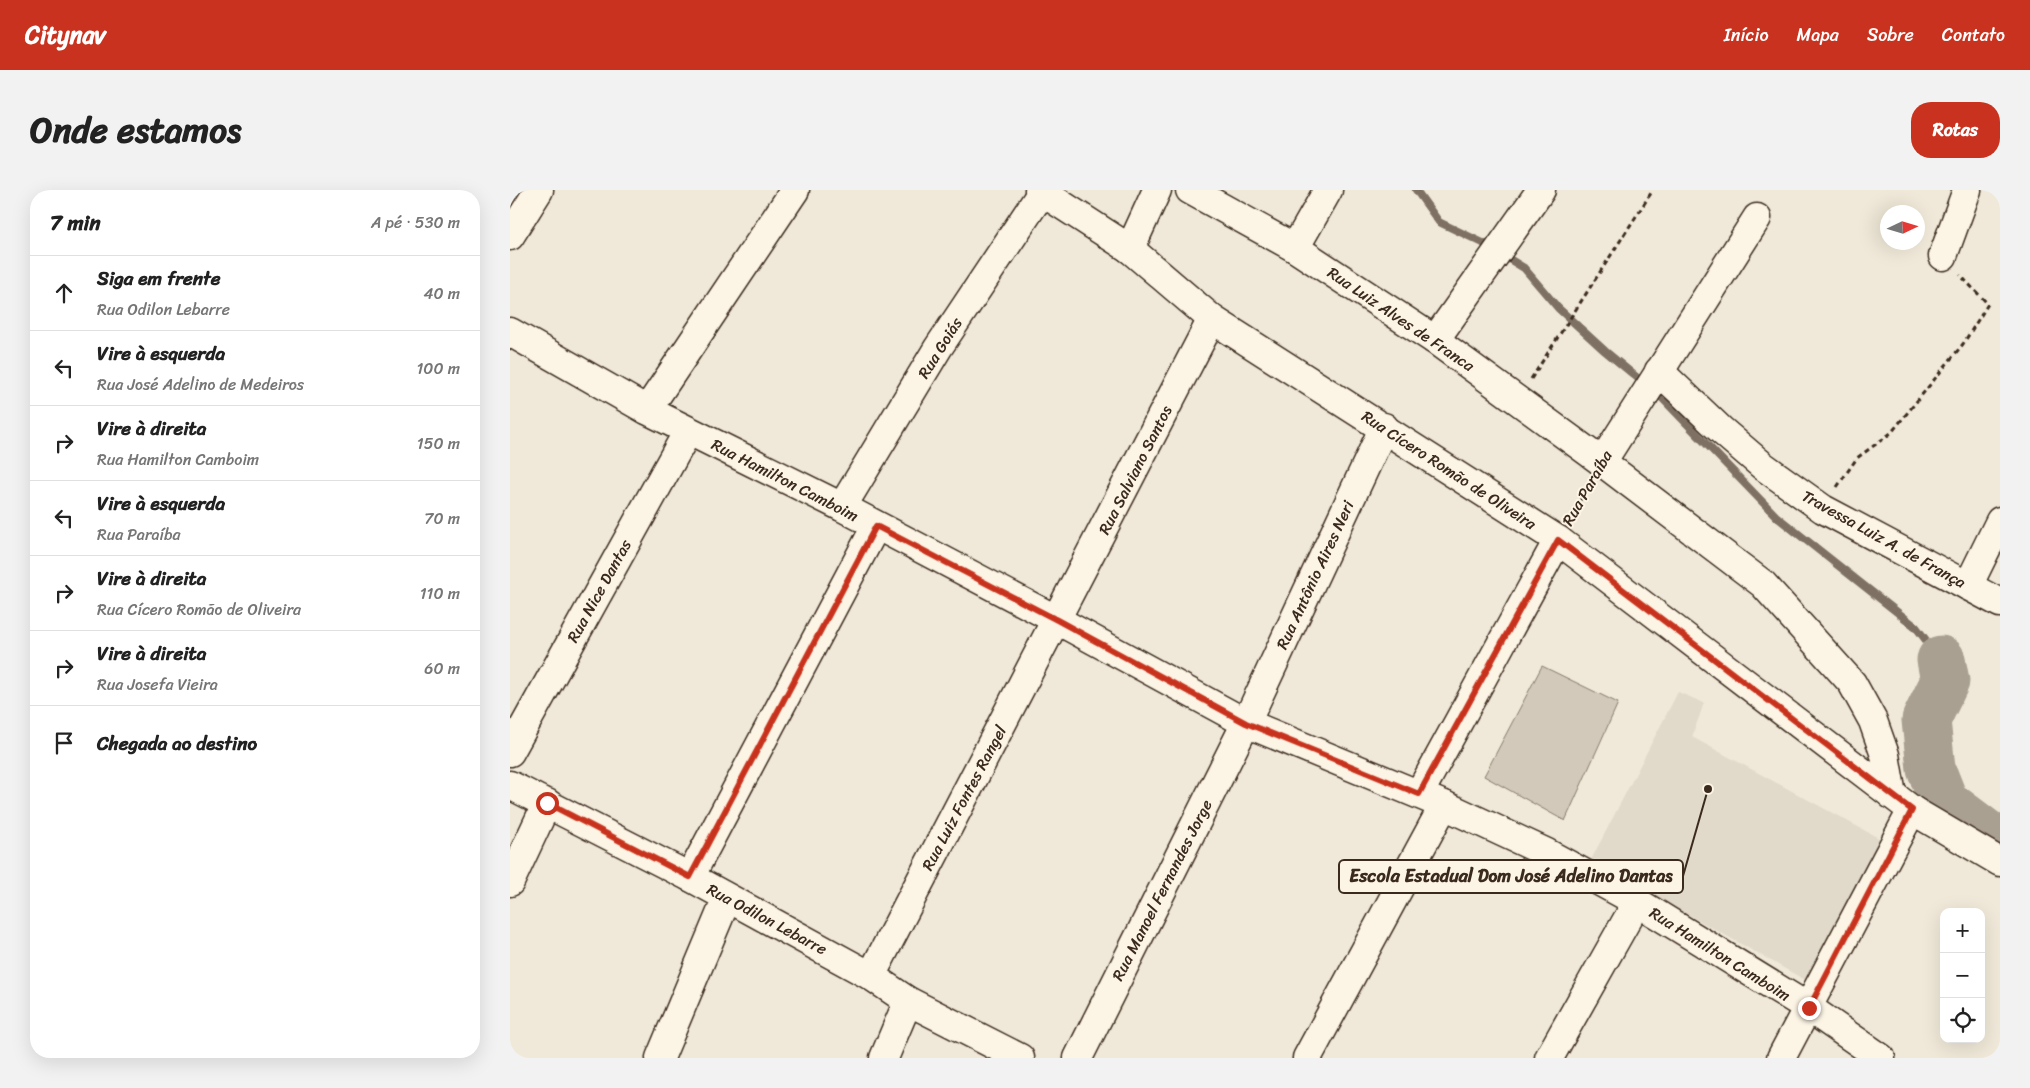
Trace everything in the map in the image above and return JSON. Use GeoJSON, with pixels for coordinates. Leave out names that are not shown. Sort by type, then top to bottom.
{"type":"FeatureCollection","features":[{"type":"Feature","properties":{"kind":"street"},"geometry":{"type":"LineString","coordinates":[[510,236],[539,190]]}},
{"type":"Feature","properties":{"kind":"street"},"geometry":{"type":"LineString","coordinates":[[647,410],[795,190]]}},
{"type":"Feature","properties":{"kind":"street"},"geometry":{"type":"LineString","coordinates":[[1130,249],[1157,190]]}},
{"type":"Feature","properties":{"kind":"street","name":"Rua Luiz Alves de Franca"},"geometry":{"type":"LineString","coordinates":[[1190,190],[1295,248],[1435,340],[1602,462],[1762,584],[1852,683],[1873,721],[1902,802]]}},
{"type":"Feature","properties":{"kind":"street"},"geometry":{"type":"LineString","coordinates":[[1295,248],[1328,190]]}},
{"type":"Feature","properties":{"kind":"street"},"geometry":{"type":"LineString","coordinates":[[1435,340],[1542,190]]}},
{"type":"Feature","properties":{"kind":"street"},"geometry":{"type":"LineString","coordinates":[[1942,256],[1967,190]]}},
{"type":"Feature","properties":{"kind":"street","name":"Rua Cícero Romão de Oliveira"},"geometry":{"type":"LineString","coordinates":[[1041,191],[1130,249],[1212,319],[1558,540],[1902,802],[2000,862]]}},
{"type":"Feature","properties":{"kind":"street","name":"Rua Goiás"},"geometry":{"type":"LineString","coordinates":[[842,507],[938,348],[1041,191]]}},
{"type":"Feature","properties":{"kind":"street","name":"Rua Paraíba"},"geometry":{"type":"LineString","coordinates":[[1602,462],[1757,218]]}},
{"type":"Feature","properties":{"kind":"street","name":"Rua Salviano Santos"},"geometry":{"type":"LineString","coordinates":[[1057,620],[1212,319]]}},
{"type":"Feature","properties":{"kind":"street","name":"Rua Hamilton Camboim"},"geometry":{"type":"LineString","coordinates":[[510,332],[647,410],[842,507],[1057,620],[1246,723],[1419,794],[1548,853],[1637,902],[1809,1008],[1882,1058]]}},
{"type":"Feature","properties":{"kind":"street","name":"Travessa Luiz A. de França"},"geometry":{"type":"LineString","coordinates":[[1659,371],[1721,430],[1763,466],[1823,509],[2000,602]]}},
{"type":"Feature","properties":{"kind":"street","name":"Rua Antônio Aires Neri"},"geometry":{"type":"LineString","coordinates":[[1246,723],[1384,428]]}},
{"type":"Feature","properties":{"kind":"street","name":"Rua Nice Dantas"},"geometry":{"type":"LineString","coordinates":[[510,752],[688,431]]}},
{"type":"Feature","properties":{"kind":"street"},"geometry":{"type":"LineString","coordinates":[[1968,586],[2000,520]]}},
{"type":"Feature","properties":{"kind":"street"},"geometry":{"type":"LineString","coordinates":[[690,877],[876,526]]}},
{"type":"Feature","properties":{"kind":"street","name":"Rua Paraíba"},"geometry":{"type":"LineString","coordinates":[[1419,794],[1558,540]]}},
{"type":"Feature","properties":{"kind":"street","name":"Rua Luiz Fontes Rangel"},"geometry":{"type":"LineString","coordinates":[[871,976],[1057,620]]}},
{"type":"Feature","properties":{"kind":"street","name":"Rua Manoel Fernandes Jorge"},"geometry":{"type":"LineString","coordinates":[[1078,1058],[1246,723]]}},
{"type":"Feature","properties":{"kind":"street","name":"Rua Odilon Lebarre"},"geometry":{"type":"LineString","coordinates":[[510,785],[690,877],[871,976],[908,1001],[1020,1058]]}},
{"type":"Feature","properties":{"kind":"street"},"geometry":{"type":"LineString","coordinates":[[1781,1058],[1809,1008],[1902,802]]}},
{"type":"Feature","properties":{"kind":"street"},"geometry":{"type":"LineString","coordinates":[[510,882],[547,803]]}},
{"type":"Feature","properties":{"kind":"street"},"geometry":{"type":"LineString","coordinates":[[1307,1058],[1444,805]]}},
{"type":"Feature","properties":{"kind":"street"},"geometry":{"type":"LineString","coordinates":[[660,1058],[727,898]]}},
{"type":"Feature","properties":{"kind":"street"},"geometry":{"type":"LineString","coordinates":[[1549,1058],[1637,902]]}},
{"type":"Feature","properties":{"kind":"street"},"geometry":{"type":"LineString","coordinates":[[884,1058],[908,1001]]}},
{"type":"Feature","properties":{"kind":"path"},"geometry":{"type":"LineString","coordinates":[[1518,400],[1653,190]]}},
{"type":"Feature","properties":{"kind":"path"},"geometry":{"type":"LineString","coordinates":[[1823,509],[1856,458],[1890,433],[1963,344],[1988,304],[1942,256]]}},
{"type":"Feature","properties":{"kind":"path","name":"Rua Paraíba"},"geometry":{"type":"LineString","coordinates":[[1558,540],[1602,462]]}},
{"type":"Feature","properties":{"kind":"shaded area"},"geometry":{"type":"Polygon","coordinates":[[[1542,666],[1618,703],[1565,821],[1484,776],[1542,666]]]}},
{"type":"Feature","properties":{"kind":"shaded area"},"geometry":{"type":"Polygon","coordinates":[[[1678,692],[1704,703],[1692,737],[1884,841],[1807,981],[1591,860],[1678,692]]]}},
{"type":"Feature","properties":{"kind":"waterway"},"geometry":{"type":"LineString","coordinates":[[1416,190],[1439,222],[1483,243],[1524,268],[1558,308],[1605,351],[1663,399],[1777,517],[1916,627],[1941,660]]}},
{"type":"Feature","properties":{"kind":"waterway"},"geometry":{"type":"LineString","coordinates":[[1941,660],[1945,681],[1926,720],[1931,769],[1944,802],[2000,844]]}},
{"type":"Feature","properties":{"kind":"place","name":"Escola Estadual Dom José Adelino Dantas"},"geometry":{"type":"Point","coordinates":[1708,789]}},
{"type":"Feature","properties":{"kind":"route"},"geometry":{"type":"LineString","coordinates":[[547,803],[690,877],[876,526],[1057,620],[1246,723],[1419,794],[1558,540],[1912,810],[1809,1008]]}}]}
